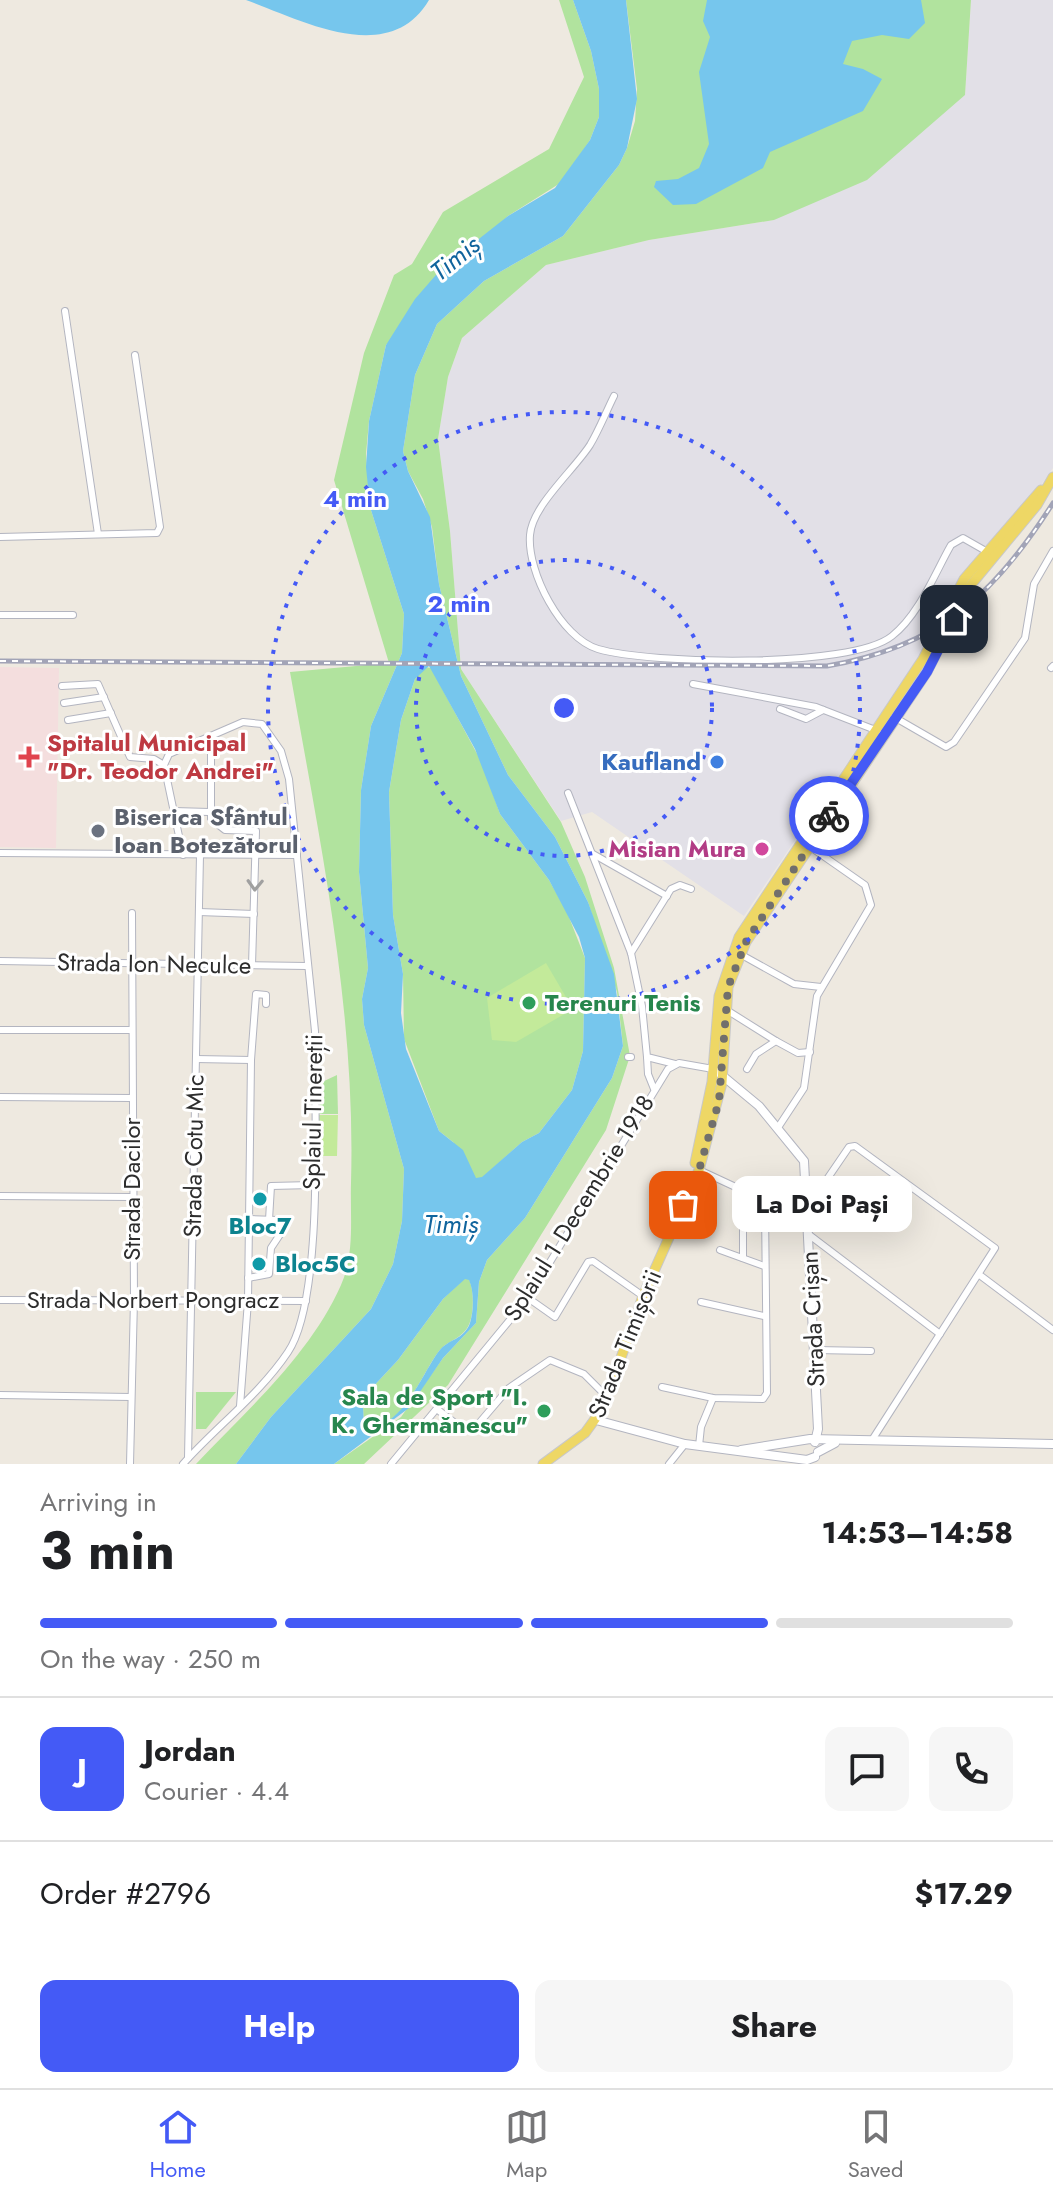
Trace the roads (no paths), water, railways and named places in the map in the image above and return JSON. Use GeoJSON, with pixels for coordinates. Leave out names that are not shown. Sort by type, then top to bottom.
{"type":"FeatureCollection","features":[{"type":"Feature","properties":{"kind":"main road","name":"Strada Timișorii"},"geometry":{"type":"LineString","coordinates":[[683,1205],[710,1098],[721,987],[739,937],[937,655],[970,586],[991,554],[1037,505],[1050,481]]}},
{"type":"Feature","properties":{"kind":"main road","name":"Strada Timișorii"},"geometry":{"type":"LineString","coordinates":[[543,1464],[556,1460],[596,1420],[608,1397],[643,1296],[699,1170],[723,1074],[728,987],[740,954],[881,732]]}},
{"type":"Feature","properties":{"kind":"main road","name":"Strada Crișan"},"geometry":{"type":"LineString","coordinates":[[713,1069],[723,1074],[779,1126],[804,1161],[817,1417],[808,1441]]}},
{"type":"Feature","properties":{"kind":"main road"},"geometry":{"type":"LineString","coordinates":[[596,1420],[685,1444],[741,1450],[776,1460],[816,1458],[840,1441]]}},
{"type":"Feature","properties":{"kind":"main road"},"geometry":{"type":"LineString","coordinates":[[741,1450],[808,1441],[1053,1444]]}},
{"type":"Feature","properties":{"kind":"main road"},"geometry":{"type":"LineString","coordinates":[[808,1441],[816,1458]]}},
{"type":"Feature","properties":{"kind":"main road"},"geometry":{"type":"LineString","coordinates":[[804,1461],[798,1449],[808,1441]]}},
{"type":"Feature","properties":{"kind":"main road"},"geometry":{"type":"LineString","coordinates":[[776,1460],[782,1443]]}},
{"type":"Feature","properties":{"kind":"street"},"geometry":{"type":"LineString","coordinates":[[65,311],[98,534]]}},
{"type":"Feature","properties":{"kind":"street"},"geometry":{"type":"LineString","coordinates":[[0,537],[157,533],[160,527],[135,355]]}},
{"type":"Feature","properties":{"kind":"street"},"geometry":{"type":"LineString","coordinates":[[614,396],[590,445],[535,518],[530,534],[532,559],[553,610],[596,649],[684,659],[825,657],[869,647],[892,636],[911,614],[951,545],[963,538],[991,554]]}},
{"type":"Feature","properties":{"kind":"street"},"geometry":{"type":"LineString","coordinates":[[892,716],[938,745],[946,747],[954,742],[1025,638],[1034,584],[1052,555]]}},
{"type":"Feature","properties":{"kind":"street"},"geometry":{"type":"LineString","coordinates":[[0,615],[73,615]]}},
{"type":"Feature","properties":{"kind":"street"},"geometry":{"type":"LineString","coordinates":[[62,686],[94,682],[104,697],[130,757],[154,759],[164,765]]}},
{"type":"Feature","properties":{"kind":"street"},"geometry":{"type":"LineString","coordinates":[[693,684],[774,697],[881,732]]}},
{"type":"Feature","properties":{"kind":"street"},"geometry":{"type":"LineString","coordinates":[[64,703],[104,697]]}},
{"type":"Feature","properties":{"kind":"street"},"geometry":{"type":"LineString","coordinates":[[780,709],[806,719],[824,711]]}},
{"type":"Feature","properties":{"kind":"street"},"geometry":{"type":"LineString","coordinates":[[68,720],[111,713]]}},
{"type":"Feature","properties":{"kind":"street","name":"Splaiul Tinereții"},"geometry":{"type":"LineString","coordinates":[[186,1461],[290,1350],[306,1301],[311,1263],[315,1031],[289,779],[281,751],[262,724],[243,722],[211,736]]}},
{"type":"Feature","properties":{"kind":"street"},"geometry":{"type":"LineString","coordinates":[[183,855],[164,765],[169,754],[211,736],[209,812],[219,828],[256,831],[252,965]]}},
{"type":"Feature","properties":{"kind":"street","name":"Splaiul 1 Decembrie 1918"},"geometry":{"type":"LineString","coordinates":[[568,793],[631,953],[642,1006],[647,1057],[713,1069]]}},
{"type":"Feature","properties":{"kind":"street"},"geometry":{"type":"LineString","coordinates":[[174,811],[209,812]]}},
{"type":"Feature","properties":{"kind":"street"},"geometry":{"type":"LineString","coordinates":[[779,1126],[804,1088],[821,987],[871,905],[872,898],[865,885],[809,846]]}},
{"type":"Feature","properties":{"kind":"street"},"geometry":{"type":"LineString","coordinates":[[0,853],[297,855]]}},
{"type":"Feature","properties":{"kind":"street"},"geometry":{"type":"LineString","coordinates":[[593,854],[667,896]]}},
{"type":"Feature","properties":{"kind":"street","name":"Strada Cotu Mic"},"geometry":{"type":"LineString","coordinates":[[186,1461],[200,855]]}},
{"type":"Feature","properties":{"kind":"street"},"geometry":{"type":"LineString","coordinates":[[602,876],[608,863]]}},
{"type":"Feature","properties":{"kind":"street"},"geometry":{"type":"LineString","coordinates":[[631,953],[675,886],[691,889]]}},
{"type":"Feature","properties":{"kind":"street"},"geometry":{"type":"LineString","coordinates":[[199,912],[254,914]]}},
{"type":"Feature","properties":{"kind":"street","name":"Strada Dacilor"},"geometry":{"type":"LineString","coordinates":[[130,1464],[134,1300],[131,1197],[132,913]]}},
{"type":"Feature","properties":{"kind":"street"},"geometry":{"type":"LineString","coordinates":[[740,954],[794,984],[821,987]]}},
{"type":"Feature","properties":{"kind":"street","name":"Strada Ion Neculce"},"geometry":{"type":"LineString","coordinates":[[0,961],[307,966]]}},
{"type":"Feature","properties":{"kind":"street"},"geometry":{"type":"LineString","coordinates":[[240,1406],[248,1301],[251,1060],[256,994],[266,995],[266,1004]]}},
{"type":"Feature","properties":{"kind":"street"},"geometry":{"type":"LineString","coordinates":[[725,1009],[798,1053],[810,1052]]}},
{"type":"Feature","properties":{"kind":"street"},"geometry":{"type":"LineString","coordinates":[[0,1030],[131,1030]]}},
{"type":"Feature","properties":{"kind":"street"},"geometry":{"type":"LineString","coordinates":[[747,1069],[756,1054],[776,1041]]}},
{"type":"Feature","properties":{"kind":"street"},"geometry":{"type":"LineString","coordinates":[[647,1057],[648,1074],[654,1089]]}},
{"type":"Feature","properties":{"kind":"street"},"geometry":{"type":"LineString","coordinates":[[196,1059],[251,1060]]}},
{"type":"Feature","properties":{"kind":"street","name":"Splaiul 1 Decembrie 1918"},"geometry":{"type":"LineString","coordinates":[[391,1464],[528,1298],[654,1089],[675,1064]]}},
{"type":"Feature","properties":{"kind":"street"},"geometry":{"type":"LineString","coordinates":[[0,1097],[132,1098]]}},
{"type":"Feature","properties":{"kind":"street"},"geometry":{"type":"LineString","coordinates":[[808,1207],[849,1147],[855,1146],[995,1248],[981,1276],[872,1440]]}},
{"type":"Feature","properties":{"kind":"street"},"geometry":{"type":"LineString","coordinates":[[662,1387],[713,1398],[766,1397],[765,1207],[761,1201],[699,1170]]}},
{"type":"Feature","properties":{"kind":"street"},"geometry":{"type":"LineString","coordinates":[[269,1220],[270,1189],[274,1184],[312,1185]]}},
{"type":"Feature","properties":{"kind":"street"},"geometry":{"type":"LineString","coordinates":[[0,1196],[131,1197]]}},
{"type":"Feature","properties":{"kind":"street"},"geometry":{"type":"LineString","coordinates":[[743,1213],[743,1258]]}},
{"type":"Feature","properties":{"kind":"street"},"geometry":{"type":"LineString","coordinates":[[248,1278],[269,1274],[271,1248],[283,1230],[280,1222],[250,1219]]}},
{"type":"Feature","properties":{"kind":"street"},"geometry":{"type":"LineString","coordinates":[[808,1234],[940,1334]]}},
{"type":"Feature","properties":{"kind":"street"},"geometry":{"type":"LineString","coordinates":[[720,1250],[764,1266]]}},
{"type":"Feature","properties":{"kind":"street"},"geometry":{"type":"LineString","coordinates":[[528,1298],[555,1317],[588,1262],[593,1261],[643,1296]]}},
{"type":"Feature","properties":{"kind":"street"},"geometry":{"type":"LineString","coordinates":[[981,1276],[1053,1330]]}},
{"type":"Feature","properties":{"kind":"street","name":"Strada Norbert Pongracz"},"geometry":{"type":"LineString","coordinates":[[0,1300],[306,1301]]}},
{"type":"Feature","properties":{"kind":"street"},"geometry":{"type":"LineString","coordinates":[[701,1302],[764,1316]]}},
{"type":"Feature","properties":{"kind":"street"},"geometry":{"type":"LineString","coordinates":[[815,1350],[871,1351]]}},
{"type":"Feature","properties":{"kind":"street"},"geometry":{"type":"LineString","coordinates":[[438,1410],[464,1430],[474,1429],[509,1388],[550,1360],[584,1374],[608,1397]]}},
{"type":"Feature","properties":{"kind":"street"},"geometry":{"type":"LineString","coordinates":[[0,1395],[131,1397]]}},
{"type":"Feature","properties":{"kind":"street"},"geometry":{"type":"LineString","coordinates":[[699,1446],[701,1427],[713,1398]]}},
{"type":"Feature","properties":{"kind":"street"},"geometry":{"type":"LineString","coordinates":[[672,1463],[685,1444]]}},
{"type":"Feature","properties":{"kind":"water"},"geometry":{"type":"Polygon","coordinates":[[[246,0],[429,0],[412,20],[391,32],[368,35],[318,27],[246,0]]]}},
{"type":"Feature","properties":{"kind":"water","name":"Timiș"},"geometry":{"type":"Polygon","coordinates":[[[573,0],[626,0],[637,99],[627,148],[619,165],[563,236],[484,281],[437,324],[415,375],[403,451],[408,471],[430,517],[439,584],[461,676],[508,775],[555,837],[588,902],[614,974],[623,1046],[612,1078],[525,1218],[487,1260],[479,1282],[476,1323],[443,1358],[409,1408],[334,1464],[236,1464],[271,1417],[371,1309],[393,1264],[402,1221],[404,1169],[364,1025],[362,999],[368,968],[359,872],[361,790],[371,726],[402,653],[404,614],[370,507],[366,467],[369,421],[386,345],[415,299],[442,268],[508,216],[555,188],[590,140],[599,117],[599,89],[591,51],[573,0]],[[429,666],[415,679],[401,720],[389,792],[393,915],[403,974],[401,1013],[406,1049],[439,1131],[463,1150],[476,1178],[482,1177],[522,1142],[539,1133],[572,1090],[583,1051],[585,958],[579,937],[549,880],[500,814],[475,749],[429,666]],[[465,1279],[443,1299],[398,1360],[370,1390],[363,1406],[364,1426],[377,1426],[400,1411],[439,1351],[467,1329],[473,1301],[471,1284],[465,1279]]]}},
{"type":"Feature","properties":{"kind":"water"},"geometry":{"type":"Polygon","coordinates":[[[707,0],[921,0],[925,23],[909,39],[882,35],[852,41],[843,64],[863,69],[882,79],[863,111],[770,152],[763,168],[696,204],[673,205],[654,187],[656,181],[678,179],[699,168],[709,144],[699,72],[710,37],[703,21],[707,0]]]}},
{"type":"Feature","properties":{"kind":"railway"},"geometry":{"type":"LineString","coordinates":[[0,661],[827,666],[900,646],[931,631],[959,612],[1008,565],[1053,503]]}},
{"type":"Feature","properties":{"kind":"place","name":"Spitalul Municipal \"Dr. Teodor Andrei\""},"geometry":{"type":"Point","coordinates":[29,757]}},
{"type":"Feature","properties":{"kind":"place","name":"Kaufland"},"geometry":{"type":"Point","coordinates":[717,762]}},
{"type":"Feature","properties":{"kind":"place","name":"Biserica Sfântul Ioan Botezătorul"},"geometry":{"type":"Point","coordinates":[98,831]}},
{"type":"Feature","properties":{"kind":"place","name":"Misian Mura"},"geometry":{"type":"Point","coordinates":[762,849]}},
{"type":"Feature","properties":{"kind":"place","name":"Terenuri Tenis"},"geometry":{"type":"Point","coordinates":[529,1003]}},
{"type":"Feature","properties":{"kind":"place","name":"Bloc7"},"geometry":{"type":"Point","coordinates":[260,1199]}},
{"type":"Feature","properties":{"kind":"place","name":"La Doi Pași"},"geometry":{"type":"Point","coordinates":[683,1205]}},
{"type":"Feature","properties":{"kind":"place","name":"Bloc5C"},"geometry":{"type":"Point","coordinates":[259,1264]}},
{"type":"Feature","properties":{"kind":"place","name":"Sala de Sport \"I. K. Ghermănescu\""},"geometry":{"type":"Point","coordinates":[544,1411]}}]}
